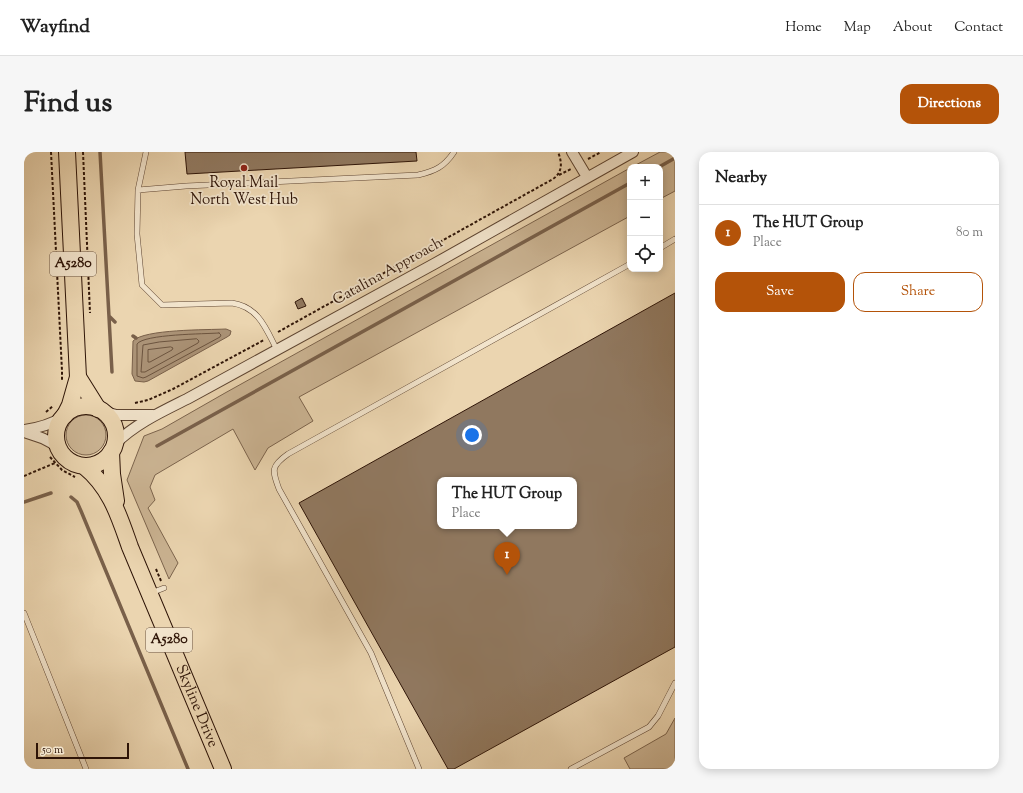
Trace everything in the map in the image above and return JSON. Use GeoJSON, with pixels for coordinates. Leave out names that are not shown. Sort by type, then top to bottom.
{"type":"FeatureCollection","features":[{"type":"Feature","properties":{"kind":"main road","name":"A5280"},"geometry":{"type":"LineString","coordinates":[[67,152],[78,377],[70,405],[61,412],[52,451],[62,455],[76,464],[84,466]]}},
{"type":"Feature","properties":{"kind":"main road","name":"A5280"},"geometry":{"type":"LineString","coordinates":[[78,377],[86,392],[100,410],[110,419],[114,426],[116,435],[113,448]]}},
{"type":"Feature","properties":{"kind":"main road"},"geometry":{"type":"LineString","coordinates":[[61,412],[70,411],[79,407],[88,407],[100,410]]}},
{"type":"Feature","properties":{"kind":"main road"},"geometry":{"type":"LineString","coordinates":[[84,466],[92,466],[99,463],[106,458],[113,448]]}},
{"type":"Feature","properties":{"kind":"main road","name":"Skyline Drive"},"geometry":{"type":"LineString","coordinates":[[113,448],[112,476],[117,510]]}},
{"type":"Feature","properties":{"kind":"main road","name":"Skyline Drive"},"geometry":{"type":"LineString","coordinates":[[84,466],[104,486],[117,510],[130,547],[157,591],[223,769]]}},
{"type":"Feature","properties":{"kind":"street"},"geometry":{"type":"LineString","coordinates":[[572,152],[587,178]]}},
{"type":"Feature","properties":{"kind":"street","name":"Catalina Approach"},"geometry":{"type":"LineString","coordinates":[[113,448],[131,429],[155,415],[428,268],[633,152]]}},
{"type":"Feature","properties":{"kind":"street","name":"Catalina Approach"},"geometry":{"type":"LineString","coordinates":[[100,410],[116,415],[155,415]]}},
{"type":"Feature","properties":{"kind":"street"},"geometry":{"type":"LineString","coordinates":[[24,431],[52,424],[61,412]]}},
{"type":"Feature","properties":{"kind":"street"},"geometry":{"type":"LineString","coordinates":[[24,431],[51,442],[52,451]]}},
{"type":"Feature","properties":{"kind":"lane"},"geometry":{"type":"LineString","coordinates":[[146,152],[138,190],[137,234],[142,285],[162,305],[242,305],[250,309],[257,316],[277,350]]}},
{"type":"Feature","properties":{"kind":"lane"},"geometry":{"type":"LineString","coordinates":[[138,190],[186,186],[418,175],[432,171],[447,162],[454,152]]}},
{"type":"Feature","properties":{"kind":"lane"},"geometry":{"type":"LineString","coordinates":[[663,246],[675,239]]}},
{"type":"Feature","properties":{"kind":"lane"},"geometry":{"type":"LineString","coordinates":[[419,769],[371,653],[279,489],[274,474],[277,462],[288,454],[627,266]]}},
{"type":"Feature","properties":{"kind":"lane"},"geometry":{"type":"LineString","coordinates":[[24,613],[86,769]]}},
{"type":"Feature","properties":{"kind":"lane"},"geometry":{"type":"LineString","coordinates":[[571,769],[649,727],[658,716],[675,683]]}},
{"type":"Feature","properties":{"kind":"path"},"geometry":{"type":"LineString","coordinates":[[51,152],[62,371],[61,385]]}},
{"type":"Feature","properties":{"kind":"path"},"geometry":{"type":"LineString","coordinates":[[83,152],[90,320]]}},
{"type":"Feature","properties":{"kind":"path"},"geometry":{"type":"LineString","coordinates":[[295,322],[558,176],[561,168],[561,158],[558,152]]}},
{"type":"Feature","properties":{"kind":"path"},"geometry":{"type":"LineString","coordinates":[[133,403],[148,400],[173,389],[246,350]]}},
{"type":"Feature","properties":{"kind":"path"},"geometry":{"type":"LineString","coordinates":[[46,412],[61,412]]}},
{"type":"Feature","properties":{"kind":"path"},"geometry":{"type":"LineString","coordinates":[[24,476],[55,463],[52,451]]}},
{"type":"Feature","properties":{"kind":"path"},"geometry":{"type":"LineString","coordinates":[[156,569],[158,575]]}},
{"type":"Feature","properties":{"kind":"shaded area"},"geometry":{"type":"Polygon","coordinates":[[[660,152],[675,152],[675,191],[663,197],[663,164],[638,164],[660,152]]]}},
{"type":"Feature","properties":{"kind":"shaded area"},"geometry":{"type":"Polygon","coordinates":[[[627,170],[627,218],[299,397],[313,421],[268,448],[255,470],[233,429],[155,475],[150,487],[155,500],[148,508],[178,563],[169,579],[127,480],[144,436],[162,429],[627,170]]]}},
{"type":"Feature","properties":{"kind":"shaded area"},"geometry":{"type":"Polygon","coordinates":[[[86,415],[100,421],[106,435],[100,449],[86,455],[72,449],[66,435],[72,421],[86,415]]]}},
{"type":"Feature","properties":{"kind":"shaded area"},"geometry":{"type":"Polygon","coordinates":[[[675,718],[675,769],[630,769],[624,758],[666,734],[675,718]]]}},
{"type":"Feature","properties":{"kind":"water"},"geometry":{"type":"Polygon","coordinates":[[[226,329],[231,331],[230,335],[227,337],[148,381],[135,381],[132,374],[133,341],[139,337],[162,332],[226,329]]]}},
{"type":"Feature","properties":{"kind":"building","name":"Royal Mail North West Hub"},"geometry":{"type":"Polygon","coordinates":[[[185,152],[416,152],[417,161],[187,174],[185,152]]]}},
{"type":"Feature","properties":{"kind":"building"},"geometry":{"type":"Polygon","coordinates":[[[675,293],[675,647],[454,769],[448,769],[299,503],[675,293]]]}},
{"type":"Feature","properties":{"kind":"building"},"geometry":{"type":"Polygon","coordinates":[[[302,298],[306,306],[298,309],[295,302],[302,298]]]}},
{"type":"Feature","properties":{"kind":"waterway"},"geometry":{"type":"LineString","coordinates":[[100,152],[112,372]]}},
{"type":"Feature","properties":{"kind":"waterway"},"geometry":{"type":"LineString","coordinates":[[663,165],[675,158]]}},
{"type":"Feature","properties":{"kind":"waterway"},"geometry":{"type":"LineString","coordinates":[[157,446],[627,185]]}},
{"type":"Feature","properties":{"kind":"waterway"},"geometry":{"type":"LineString","coordinates":[[109,316],[115,322]]}},
{"type":"Feature","properties":{"kind":"waterway"},"geometry":{"type":"LineString","coordinates":[[24,502],[51,493]]}},
{"type":"Feature","properties":{"kind":"waterway"},"geometry":{"type":"LineString","coordinates":[[71,497],[77,502],[81,511],[188,769]]}},
{"type":"Feature","properties":{"kind":"place","name":"Royal Mail North West Hub"},"geometry":{"type":"Point","coordinates":[244,168]}},
{"type":"Feature","properties":{"kind":"place","name":"The HUT Group"},"geometry":{"type":"Point","coordinates":[507,575]}}]}
